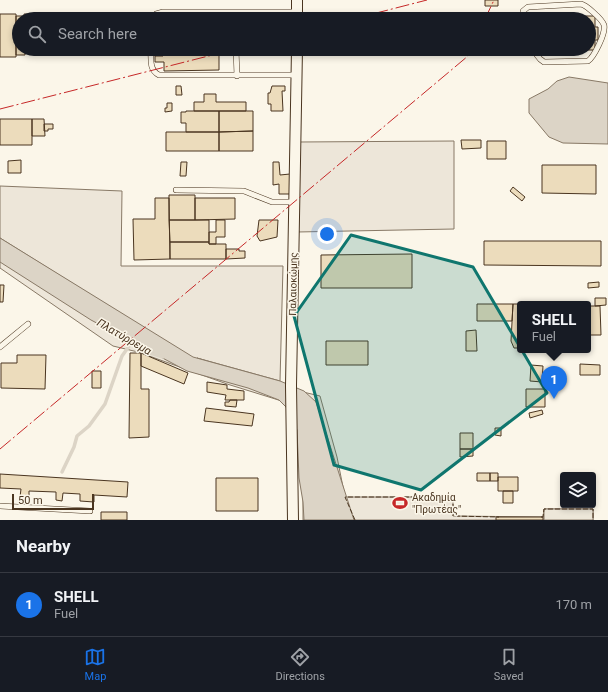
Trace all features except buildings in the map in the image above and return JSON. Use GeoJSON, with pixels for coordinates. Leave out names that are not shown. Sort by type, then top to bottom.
{"type":"FeatureCollection","features":[{"type":"Feature","properties":{"kind":"street"},"geometry":{"type":"LineString","coordinates":[[297,0],[297,12]]}},
{"type":"Feature","properties":{"kind":"street","name":"Παλαιοκώμης"},"geometry":{"type":"LineString","coordinates":[[293,520],[291,386],[297,56]]}},
{"type":"Feature","properties":{"kind":"lane"},"geometry":{"type":"LineString","coordinates":[[523,12],[525,8],[531,6],[583,4],[592,12]]}},
{"type":"Feature","properties":{"kind":"lane"},"geometry":{"type":"LineString","coordinates":[[596,16],[603,23],[606,32],[596,51]]}},
{"type":"Feature","properties":{"kind":"lane"},"geometry":{"type":"LineString","coordinates":[[151,56],[152,68],[156,74],[160,75],[297,75]]}},
{"type":"Feature","properties":{"kind":"lane"},"geometry":{"type":"LineString","coordinates":[[236,56],[236,76]]}},
{"type":"Feature","properties":{"kind":"lane"},"geometry":{"type":"LineString","coordinates":[[538,56],[544,62],[588,61],[594,56]]}},
{"type":"Feature","properties":{"kind":"lane"},"geometry":{"type":"LineString","coordinates":[[176,190],[244,191],[272,202],[294,202]]}},
{"type":"Feature","properties":{"kind":"lane"},"geometry":{"type":"LineString","coordinates":[[0,347],[28,324]]}},
{"type":"Feature","properties":{"kind":"lane"},"geometry":{"type":"LineString","coordinates":[[0,506],[90,511]]}},
{"type":"Feature","properties":{"kind":"highlighted area"},"geometry":{"type":"Polygon","coordinates":[[[351,235],[473,267],[547,393],[421,490],[334,465],[294,316],[351,235]]]}},
{"type":"Feature","properties":{"kind":"shaded area"},"geometry":{"type":"Polygon","coordinates":[[[454,141],[454,229],[297,232],[298,142],[454,141]]]}},
{"type":"Feature","properties":{"kind":"shaded area"},"geometry":{"type":"Polygon","coordinates":[[[0,186],[122,191],[121,266],[283,266],[280,381],[197,358],[320,396],[337,457],[345,497],[453,497],[453,516],[543,517],[544,509],[593,509],[593,520],[303,520],[303,412],[285,402],[227,384],[138,352],[113,346],[0,268],[0,244],[173,349],[120,313],[0,238],[0,186]]]}},
{"type":"Feature","properties":{"kind":"shaded area"},"geometry":{"type":"Polygon","coordinates":[[[544,509],[593,509],[593,520],[544,520],[544,509]]]}},
{"type":"Feature","properties":{"kind":"water"},"geometry":{"type":"Polygon","coordinates":[[[569,77],[608,83],[608,144],[563,143],[549,137],[529,113],[529,99],[548,89],[557,81],[569,77]]]}},
{"type":"Feature","properties":{"kind":"water"},"geometry":{"type":"Polygon","coordinates":[[[0,238],[193,357],[280,381],[304,391],[316,402],[354,520],[304,520],[299,478],[297,430],[286,407],[279,400],[248,388],[187,371],[91,320],[0,262],[0,238]]]}},
{"type":"Feature","properties":{"kind":"waterway","name":"Πλατύρρεμα"},"geometry":{"type":"LineString","coordinates":[[122,336],[147,352],[163,357]]}},
{"type":"Feature","properties":{"kind":"waterway"},"geometry":{"type":"LineString","coordinates":[[62,472],[74,447],[77,436],[89,426],[105,404],[122,356],[132,342]]}},
{"type":"Feature","properties":{"kind":"fence"},"geometry":{"type":"LineString","coordinates":[[355,520],[345,497],[453,497],[453,516],[499,517]]}},
{"type":"Feature","properties":{"kind":"fence"},"geometry":{"type":"LineString","coordinates":[[541,517],[543,517],[544,509],[593,509],[593,520]]}},
{"type":"Feature","properties":{"kind":"power"},"geometry":{"type":"LineString","coordinates":[[380,12],[427,0]]}},
{"type":"Feature","properties":{"kind":"power"},"geometry":{"type":"LineString","coordinates":[[488,12],[494,0]]}},
{"type":"Feature","properties":{"kind":"power"},"geometry":{"type":"LineString","coordinates":[[0,109],[208,56]]}},
{"type":"Feature","properties":{"kind":"power"},"geometry":{"type":"LineString","coordinates":[[0,449],[468,56]]}},
{"type":"Feature","properties":{"kind":"place","name":"SHELL"},"geometry":{"type":"Point","coordinates":[554,399]}},
{"type":"Feature","properties":{"kind":"place","name":"Ακαδημία \"Πρωτέας\""},"geometry":{"type":"Point","coordinates":[400,503]}}]}
